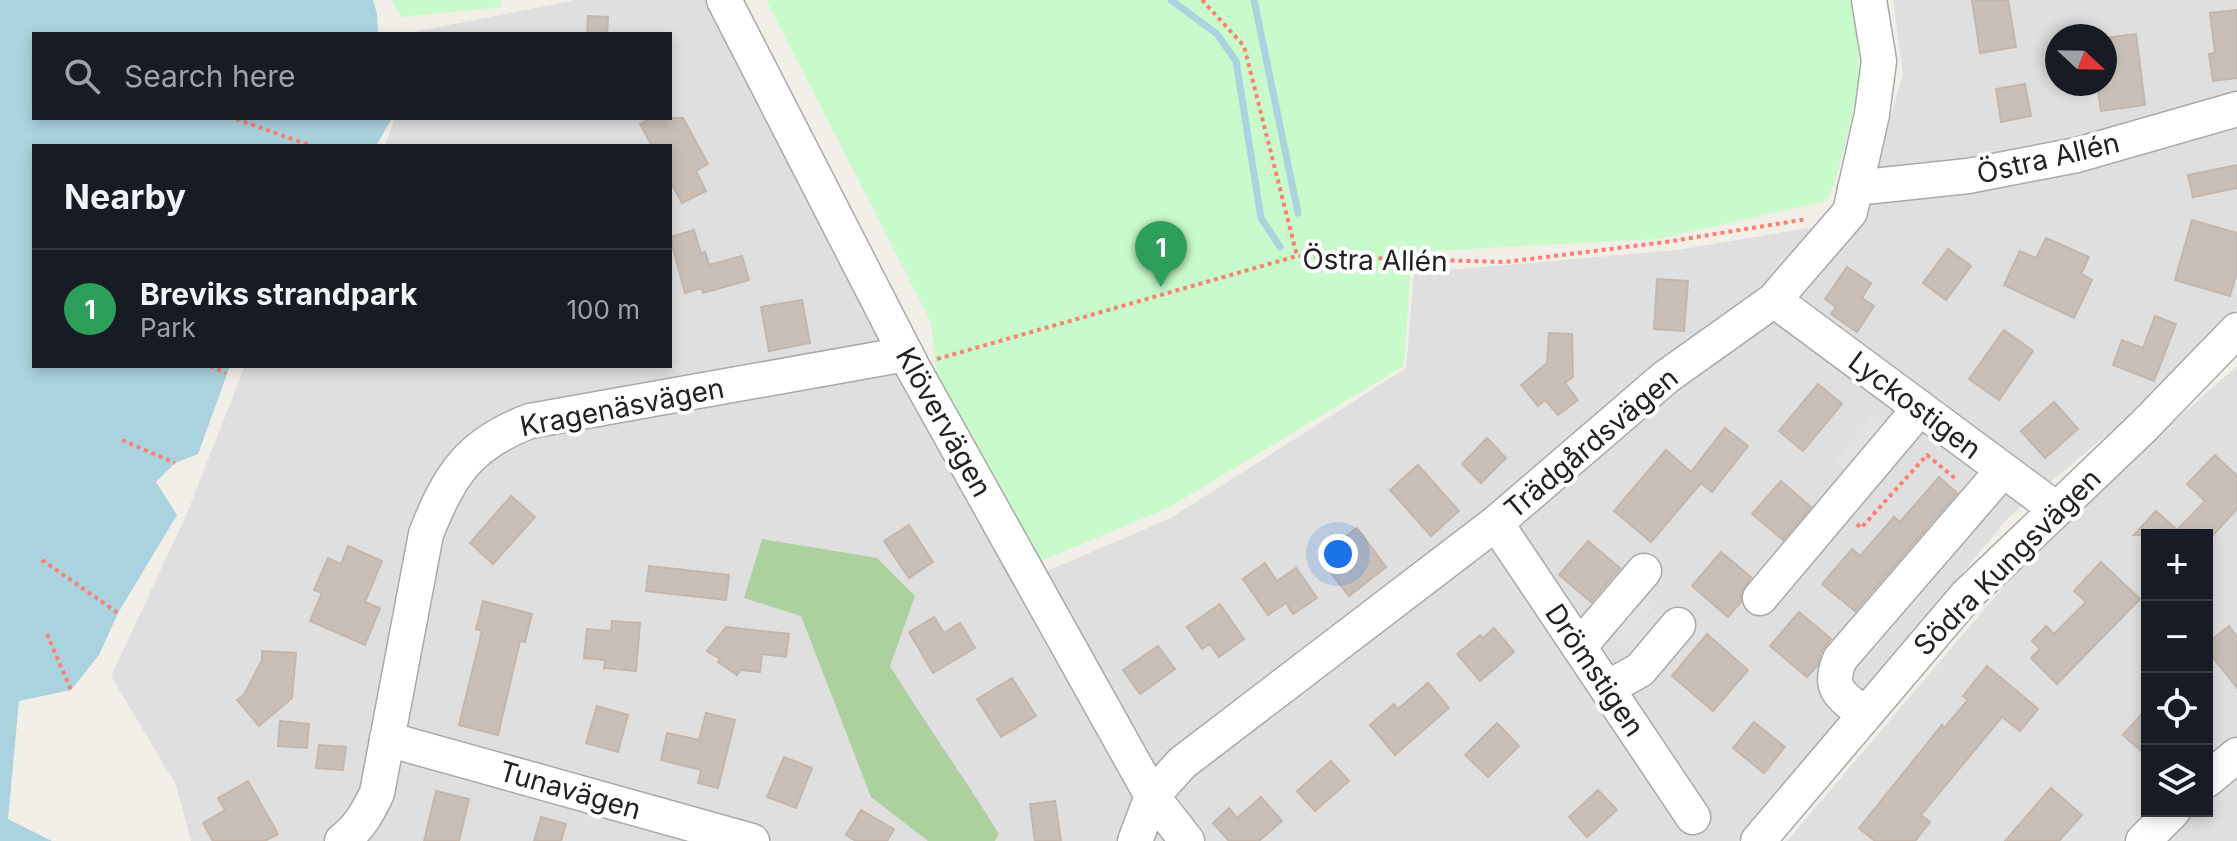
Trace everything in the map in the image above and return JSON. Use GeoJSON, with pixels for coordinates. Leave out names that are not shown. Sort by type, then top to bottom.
{"type":"FeatureCollection","features":[{"type":"Feature","properties":{"kind":"street","name":"Klövervägen"},"geometry":{"type":"LineString","coordinates":[[724,0],[909,360],[1152,796],[1187,841]]}},
{"type":"Feature","properties":{"kind":"street","name":"Trädgårdsvägen"},"geometry":{"type":"LineString","coordinates":[[1152,796],[1182,763],[1496,523],[1666,377],[1774,300],[1853,200],[1872,114],[1879,61],[1869,0]]}},
{"type":"Feature","properties":{"kind":"street","name":"Östra Allén"},"geometry":{"type":"LineString","coordinates":[[1853,200],[2077,155],[2237,109]]}},
{"type":"Feature","properties":{"kind":"street","name":"Lyckostigen"},"geometry":{"type":"LineString","coordinates":[[1774,300],[2056,509]]}},
{"type":"Feature","properties":{"kind":"street","name":"Södra Kungsvägen"},"geometry":{"type":"LineString","coordinates":[[1758,841],[1966,596],[2144,426],[2237,330]]}},
{"type":"Feature","properties":{"kind":"street","name":"Kragenäsvägen"},"geometry":{"type":"LineString","coordinates":[[342,841],[368,813],[377,793],[426,534],[439,502],[474,451],[490,439],[530,421],[909,360]]}},
{"type":"Feature","properties":{"kind":"street"},"geometry":{"type":"LineString","coordinates":[[1760,598],[1920,408]]}},
{"type":"Feature","properties":{"kind":"street"},"geometry":{"type":"LineString","coordinates":[[1864,714],[1836,690],[1833,676],[1840,659],[2003,470]]}},
{"type":"Feature","properties":{"kind":"street","name":"Drömstigen"},"geometry":{"type":"LineString","coordinates":[[1496,523],[1693,817]]}},
{"type":"Feature","properties":{"kind":"street"},"geometry":{"type":"LineString","coordinates":[[1579,647],[1644,571]]}},
{"type":"Feature","properties":{"kind":"street"},"geometry":{"type":"LineString","coordinates":[[1607,688],[1640,670],[1678,625]]}},
{"type":"Feature","properties":{"kind":"street","name":"Tunavägen"},"geometry":{"type":"LineString","coordinates":[[387,739],[752,841]]}},
{"type":"Feature","properties":{"kind":"street"},"geometry":{"type":"LineString","coordinates":[[2213,775],[2237,755]]}},
{"type":"Feature","properties":{"kind":"street"},"geometry":{"type":"LineString","coordinates":[[1135,841],[1152,796]]}},
{"type":"Feature","properties":{"kind":"street"},"geometry":{"type":"LineString","coordinates":[[2143,841],[2167,817]]}},
{"type":"Feature","properties":{"kind":"path"},"geometry":{"type":"LineString","coordinates":[[1202,0],[1244,46],[1297,256]]}},
{"type":"Feature","properties":{"kind":"path"},"geometry":{"type":"LineString","coordinates":[[239,120],[306,144]]}},
{"type":"Feature","properties":{"kind":"path","name":"Östra Allén"},"geometry":{"type":"LineString","coordinates":[[909,360],[1297,256],[1505,262],[1666,242],[1853,200]]}},
{"type":"Feature","properties":{"kind":"path"},"geometry":{"type":"LineString","coordinates":[[215,368],[226,373]]}},
{"type":"Feature","properties":{"kind":"path"},"geometry":{"type":"LineString","coordinates":[[122,440],[175,463]]}},
{"type":"Feature","properties":{"kind":"path"},"geometry":{"type":"LineString","coordinates":[[1861,528],[1927,455],[1979,498]]}},
{"type":"Feature","properties":{"kind":"path"},"geometry":{"type":"LineString","coordinates":[[42,560],[118,613]]}},
{"type":"Feature","properties":{"kind":"path"},"geometry":{"type":"LineString","coordinates":[[47,634],[71,690]]}},
{"type":"Feature","properties":{"kind":"shaded area"},"geometry":{"type":"Polygon","coordinates":[[[576,0],[712,0],[1014,585],[1171,518],[1406,368],[1414,273],[1677,250],[1856,220],[1874,173],[1903,74],[1893,0],[2237,0],[2237,308],[2179,374],[2009,517],[1738,841],[191,841],[176,785],[111,676],[185,518],[244,368],[672,368],[672,144],[386,144],[394,120],[672,120],[672,32],[413,32],[576,0]]]}},
{"type":"Feature","properties":{"kind":"shaded area"},"geometry":{"type":"Polygon","coordinates":[[[2237,366],[2237,841],[1787,841],[2052,530],[2237,366]]]}},
{"type":"Feature","properties":{"kind":"shaded area"},"geometry":{"type":"Polygon","coordinates":[[[1874,414],[1889,427],[1850,474],[1835,461],[1874,414]]]}},
{"type":"Feature","properties":{"kind":"shaded area"},"geometry":{"type":"Polygon","coordinates":[[[1927,557],[1951,560],[1862,667],[1833,668],[1927,557]]]}},
{"type":"Feature","properties":{"kind":"shaded area"},"geometry":{"type":"Polygon","coordinates":[[[1642,593],[1657,605],[1624,645],[1609,633],[1642,593]]]}},
{"type":"Feature","properties":{"kind":"shaded area"},"geometry":{"type":"Polygon","coordinates":[[[1659,606],[1674,619],[1641,659],[1626,646],[1659,606]]]}},
{"type":"Feature","properties":{"kind":"green space"},"geometry":{"type":"Polygon","coordinates":[[[392,0],[501,0],[501,7],[401,17],[392,0]]]}},
{"type":"Feature","properties":{"kind":"green space"},"geometry":{"type":"Polygon","coordinates":[[[766,0],[1850,0],[1854,10],[1861,80],[1837,176],[1827,201],[1658,239],[1412,252],[1404,366],[1168,508],[1034,564],[936,370],[931,322],[766,0]]]}},
{"type":"Feature","properties":{"kind":"green space"},"geometry":{"type":"Polygon","coordinates":[[[762,539],[877,558],[915,596],[890,666],[999,834],[995,841],[928,841],[871,797],[801,616],[744,598],[762,539]]]}},
{"type":"Feature","properties":{"kind":"water"},"geometry":{"type":"Polygon","coordinates":[[[0,0],[373,0],[378,32],[32,32],[32,120],[391,120],[377,144],[32,144],[32,368],[229,368],[198,454],[175,463],[156,482],[177,515],[118,613],[99,655],[71,690],[19,701],[8,819],[52,841],[0,841],[0,0]]]}},
{"type":"Feature","properties":{"kind":"building"},"geometry":{"type":"Polygon","coordinates":[[[1972,0],[2008,0],[2016,47],[1980,53],[1972,0]]]}},
{"type":"Feature","properties":{"kind":"building"},"geometry":{"type":"Polygon","coordinates":[[[2237,10],[2237,78],[2213,81],[2209,54],[2215,53],[2210,13],[2237,10]]]}},
{"type":"Feature","properties":{"kind":"building"},"geometry":{"type":"Polygon","coordinates":[[[588,16],[608,17],[607,32],[587,32],[588,16]]]}},
{"type":"Feature","properties":{"kind":"building"},"geometry":{"type":"Polygon","coordinates":[[[2136,34],[2145,105],[2101,111],[2099,96],[2117,96],[2117,36],[2136,34]]]}},
{"type":"Feature","properties":{"kind":"building"},"geometry":{"type":"Polygon","coordinates":[[[2025,84],[2031,116],[2001,122],[1996,89],[2025,84]]]}},
{"type":"Feature","properties":{"kind":"building"},"geometry":{"type":"Polygon","coordinates":[[[683,118],[708,164],[696,171],[706,191],[682,203],[672,185],[672,144],[651,144],[640,124],[647,120],[683,118]]]}},
{"type":"Feature","properties":{"kind":"building"},"geometry":{"type":"Polygon","coordinates":[[[2237,165],[2237,188],[2193,197],[2188,175],[2237,165]]]}},
{"type":"Feature","properties":{"kind":"building"},"geometry":{"type":"Polygon","coordinates":[[[2192,220],[2237,233],[2237,271],[2230,296],[2175,280],[2192,220]]]}},
{"type":"Feature","properties":{"kind":"building"},"geometry":{"type":"Polygon","coordinates":[[[694,230],[701,253],[705,252],[709,265],[742,256],[749,280],[703,293],[702,288],[685,293],[672,236],[694,230]]]}},
{"type":"Feature","properties":{"kind":"building"},"geometry":{"type":"Polygon","coordinates":[[[2046,238],[2089,257],[2081,274],[2092,280],[2074,318],[2004,285],[2020,251],[2036,258],[2046,238]]]}},
{"type":"Feature","properties":{"kind":"building"},"geometry":{"type":"Polygon","coordinates":[[[1948,249],[1971,266],[1946,300],[1923,283],[1948,249]]]}},
{"type":"Feature","properties":{"kind":"building"},"geometry":{"type":"Polygon","coordinates":[[[1847,267],[1871,283],[1862,298],[1874,306],[1857,332],[1831,314],[1836,307],[1825,299],[1847,267]]]}},
{"type":"Feature","properties":{"kind":"building"},"geometry":{"type":"Polygon","coordinates":[[[1657,279],[1688,281],[1684,331],[1654,329],[1657,279]]]}},
{"type":"Feature","properties":{"kind":"building"},"geometry":{"type":"Polygon","coordinates":[[[802,300],[810,343],[769,351],[761,307],[802,300]]]}},
{"type":"Feature","properties":{"kind":"building"},"geometry":{"type":"Polygon","coordinates":[[[2155,316],[2176,324],[2154,381],[2113,365],[2122,340],[2143,348],[2155,316]]]}},
{"type":"Feature","properties":{"kind":"building"},"geometry":{"type":"Polygon","coordinates":[[[2004,330],[2033,351],[1999,400],[1969,379],[2004,330]]]}},
{"type":"Feature","properties":{"kind":"building"},"geometry":{"type":"Polygon","coordinates":[[[1549,333],[1572,334],[1573,377],[1565,383],[1578,400],[1558,415],[1545,400],[1538,406],[1521,385],[1547,363],[1549,333]]]}},
{"type":"Feature","properties":{"kind":"building"},"geometry":{"type":"Polygon","coordinates":[[[1818,384],[1842,404],[1803,451],[1779,431],[1818,384]]]}},
{"type":"Feature","properties":{"kind":"building"},"geometry":{"type":"Polygon","coordinates":[[[2054,402],[2078,429],[2045,458],[2021,431],[2054,402]]]}},
{"type":"Feature","properties":{"kind":"building"},"geometry":{"type":"Polygon","coordinates":[[[1725,428],[1748,446],[1712,492],[1701,483],[1651,542],[1614,511],[1666,450],[1691,472],[1725,428]]]}},
{"type":"Feature","properties":{"kind":"building"},"geometry":{"type":"Polygon","coordinates":[[[1487,438],[1506,458],[1481,483],[1462,464],[1487,438]]]}},
{"type":"Feature","properties":{"kind":"building"},"geometry":{"type":"Polygon","coordinates":[[[2215,455],[2237,476],[2237,509],[2213,535],[2213,529],[2178,529],[2205,501],[2187,484],[2215,455]]]}},
{"type":"Feature","properties":{"kind":"building"},"geometry":{"type":"Polygon","coordinates":[[[1418,465],[1459,511],[1431,536],[1390,490],[1418,465]]]}},
{"type":"Feature","properties":{"kind":"building"},"geometry":{"type":"Polygon","coordinates":[[[1939,477],[1957,493],[1855,611],[1822,584],[1852,549],[1860,556],[1894,517],[1900,522],[1939,477]]]}},
{"type":"Feature","properties":{"kind":"building"},"geometry":{"type":"Polygon","coordinates":[[[1781,481],[1811,507],[1783,540],[1752,514],[1781,481]]]}},
{"type":"Feature","properties":{"kind":"building"},"geometry":{"type":"Polygon","coordinates":[[[511,496],[535,517],[493,564],[470,543],[511,496]]]}},
{"type":"Feature","properties":{"kind":"building"},"geometry":{"type":"Polygon","coordinates":[[[2156,511],[2176,529],[2141,529],[2141,535],[2134,535],[2156,511]]]}},
{"type":"Feature","properties":{"kind":"building"},"geometry":{"type":"Polygon","coordinates":[[[909,525],[933,562],[909,578],[884,541],[909,525]]]}},
{"type":"Feature","properties":{"kind":"building"},"geometry":{"type":"Polygon","coordinates":[[[1357,528],[1386,567],[1349,596],[1331,573],[1353,556],[1341,540],[1357,528]]]}},
{"type":"Feature","properties":{"kind":"building"},"geometry":{"type":"Polygon","coordinates":[[[1588,541],[1620,568],[1591,602],[1559,575],[1588,541]]]}},
{"type":"Feature","properties":{"kind":"building"},"geometry":{"type":"Polygon","coordinates":[[[348,546],[382,561],[365,602],[380,608],[365,645],[310,621],[322,593],[314,590],[328,558],[341,564],[348,546]]]}},
{"type":"Feature","properties":{"kind":"building"},"geometry":{"type":"Polygon","coordinates":[[[1721,552],[1751,577],[1741,594],[1741,602],[1728,617],[1692,586],[1721,552]]]}},
{"type":"Feature","properties":{"kind":"building"},"geometry":{"type":"Polygon","coordinates":[[[2101,562],[2140,599],[2057,684],[2031,658],[2040,649],[2032,641],[2046,626],[2054,634],[2086,602],[2074,591],[2101,562]]]}},
{"type":"Feature","properties":{"kind":"building"},"geometry":{"type":"Polygon","coordinates":[[[1265,563],[1277,581],[1296,568],[1317,598],[1293,614],[1286,603],[1268,615],[1243,579],[1265,563]]]}},
{"type":"Feature","properties":{"kind":"building"},"geometry":{"type":"Polygon","coordinates":[[[649,566],[729,575],[726,600],[646,591],[649,566]]]}},
{"type":"Feature","properties":{"kind":"building"},"geometry":{"type":"Polygon","coordinates":[[[483,601],[532,614],[525,642],[520,641],[498,735],[459,725],[482,631],[476,629],[483,601]]]}},
{"type":"Feature","properties":{"kind":"building"},"geometry":{"type":"Polygon","coordinates":[[[1220,604],[1244,639],[1219,657],[1210,644],[1202,649],[1187,627],[1220,604]]]}},
{"type":"Feature","properties":{"kind":"building"},"geometry":{"type":"Polygon","coordinates":[[[1799,612],[1831,639],[1821,652],[1817,666],[1807,677],[1770,646],[1799,612]]]}},
{"type":"Feature","properties":{"kind":"building"},"geometry":{"type":"Polygon","coordinates":[[[934,617],[944,633],[960,623],[975,648],[933,673],[909,632],[934,617]]]}},
{"type":"Feature","properties":{"kind":"building"},"geometry":{"type":"Polygon","coordinates":[[[612,621],[640,623],[636,671],[604,668],[605,660],[584,658],[587,629],[611,631],[612,621]]]}},
{"type":"Feature","properties":{"kind":"building"},"geometry":{"type":"Polygon","coordinates":[[[2229,626],[2237,637],[2237,688],[2213,658],[2213,639],[2229,626]]]}},
{"type":"Feature","properties":{"kind":"building"},"geometry":{"type":"Polygon","coordinates":[[[726,627],[789,634],[786,657],[762,654],[760,672],[740,670],[737,675],[707,651],[726,627]]]}},
{"type":"Feature","properties":{"kind":"building"},"geometry":{"type":"Polygon","coordinates":[[[1494,628],[1514,652],[1480,681],[1457,654],[1494,628]]]}},
{"type":"Feature","properties":{"kind":"building"},"geometry":{"type":"Polygon","coordinates":[[[1707,634],[1748,670],[1713,711],[1672,676],[1707,634]]]}},
{"type":"Feature","properties":{"kind":"building"},"geometry":{"type":"Polygon","coordinates":[[[1158,646],[1175,669],[1140,694],[1123,670],[1158,646]]]}},
{"type":"Feature","properties":{"kind":"building"},"geometry":{"type":"Polygon","coordinates":[[[262,651],[296,653],[292,698],[259,726],[237,700],[244,695],[262,660],[262,651]]]}},
{"type":"Feature","properties":{"kind":"building"},"geometry":{"type":"Polygon","coordinates":[[[1987,666],[2038,709],[2020,731],[2002,717],[1921,815],[1930,822],[1915,841],[1875,841],[1859,828],[1942,725],[1944,728],[1968,700],[1963,696],[1987,666]]]}},
{"type":"Feature","properties":{"kind":"building"},"geometry":{"type":"Polygon","coordinates":[[[1012,678],[1036,716],[1001,737],[977,699],[1012,678]]]}},
{"type":"Feature","properties":{"kind":"building"},"geometry":{"type":"Polygon","coordinates":[[[1428,683],[1449,708],[1395,755],[1370,725],[1394,704],[1398,709],[1428,683]]]}},
{"type":"Feature","properties":{"kind":"building"},"geometry":{"type":"Polygon","coordinates":[[[597,706],[628,715],[618,752],[586,743],[597,706]]]}},
{"type":"Feature","properties":{"kind":"building"},"geometry":{"type":"Polygon","coordinates":[[[706,713],[735,720],[718,788],[698,783],[701,770],[661,760],[667,733],[699,740],[706,713]]]}},
{"type":"Feature","properties":{"kind":"building"},"geometry":{"type":"Polygon","coordinates":[[[2141,715],[2141,751],[2123,735],[2141,715]]]}},
{"type":"Feature","properties":{"kind":"building"},"geometry":{"type":"Polygon","coordinates":[[[280,721],[309,724],[307,748],[278,746],[280,721]]]}},
{"type":"Feature","properties":{"kind":"building"},"geometry":{"type":"Polygon","coordinates":[[[1754,722],[1785,747],[1764,773],[1733,748],[1754,722]]]}},
{"type":"Feature","properties":{"kind":"building"},"geometry":{"type":"Polygon","coordinates":[[[1497,723],[1519,746],[1488,777],[1465,755],[1497,723]]]}},
{"type":"Feature","properties":{"kind":"building"},"geometry":{"type":"Polygon","coordinates":[[[319,745],[346,747],[343,770],[316,768],[319,745]]]}},
{"type":"Feature","properties":{"kind":"building"},"geometry":{"type":"Polygon","coordinates":[[[784,757],[812,768],[796,808],[767,797],[784,757]]]}},
{"type":"Feature","properties":{"kind":"building"},"geometry":{"type":"Polygon","coordinates":[[[1331,761],[1349,781],[1315,811],[1297,791],[1331,761]]]}},
{"type":"Feature","properties":{"kind":"building"},"geometry":{"type":"Polygon","coordinates":[[[248,781],[278,834],[265,841],[213,841],[203,823],[225,810],[218,798],[248,781]]]}},
{"type":"Feature","properties":{"kind":"building"},"geometry":{"type":"Polygon","coordinates":[[[2051,788],[2082,815],[2059,841],[2005,841],[2051,788]]]}},
{"type":"Feature","properties":{"kind":"building"},"geometry":{"type":"Polygon","coordinates":[[[1598,790],[1617,810],[1587,837],[1569,817],[1598,790]]]}},
{"type":"Feature","properties":{"kind":"building"},"geometry":{"type":"Polygon","coordinates":[[[436,791],[469,799],[459,841],[424,841],[436,791]]]}},
{"type":"Feature","properties":{"kind":"building"},"geometry":{"type":"Polygon","coordinates":[[[1261,797],[1282,821],[1259,841],[1229,841],[1213,823],[1229,808],[1237,818],[1261,797]]]}},
{"type":"Feature","properties":{"kind":"building"},"geometry":{"type":"Polygon","coordinates":[[[1055,801],[1061,841],[1035,841],[1030,804],[1055,801]]]}},
{"type":"Feature","properties":{"kind":"building"},"geometry":{"type":"Polygon","coordinates":[[[861,810],[894,829],[887,841],[856,841],[846,835],[861,810]]]}},
{"type":"Feature","properties":{"kind":"building"},"geometry":{"type":"Polygon","coordinates":[[[541,817],[566,824],[561,841],[534,841],[541,817]]]}},
{"type":"Feature","properties":{"kind":"waterway"},"geometry":{"type":"LineString","coordinates":[[1171,0],[1217,34],[1236,61],[1261,218],[1280,247]]}},
{"type":"Feature","properties":{"kind":"waterway"},"geometry":{"type":"LineString","coordinates":[[1254,0],[1298,213]]}},
{"type":"Feature","properties":{"kind":"place","name":"Breviks strandpark"},"geometry":{"type":"Point","coordinates":[1161,287]}}]}
